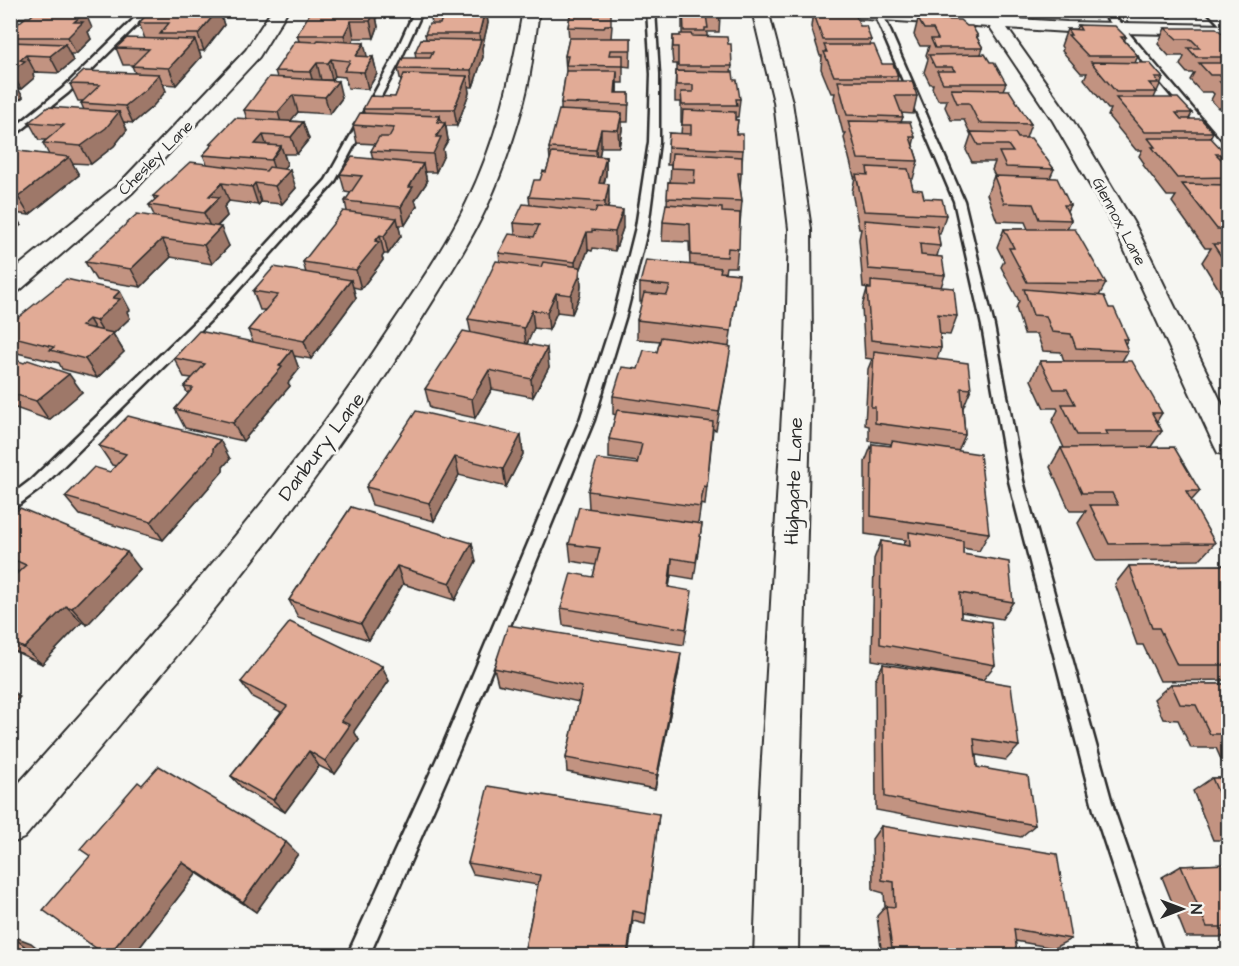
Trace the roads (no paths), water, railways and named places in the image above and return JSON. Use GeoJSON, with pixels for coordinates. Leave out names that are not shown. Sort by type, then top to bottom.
{"type":"FeatureCollection","features":[{"type":"Feature","properties":{"kind":"main road"},"geometry":{"type":"LineString","coordinates":[[1215,10],[1228,23]]}},
{"type":"Feature","properties":{"kind":"street"},"geometry":{"type":"LineString","coordinates":[[10,12],[136,10]]}},
{"type":"Feature","properties":{"kind":"street","name":"Chesley Lane"},"geometry":{"type":"LineString","coordinates":[[10,286],[126,188],[253,53],[280,10]]}},
{"type":"Feature","properties":{"kind":"street","name":"Danbury Lane"},"geometry":{"type":"LineString","coordinates":[[10,824],[134,681],[289,491],[353,406],[438,273],[478,202],[512,111],[520,80],[531,10]]}},
{"type":"Feature","properties":{"kind":"street","name":"Highgate Lane"},"geometry":{"type":"LineString","coordinates":[[760,10],[783,102],[800,229],[799,344],[780,792],[776,956]]}},
{"type":"Feature","properties":{"kind":"street"},"geometry":{"type":"LineString","coordinates":[[804,10],[991,16],[1121,29],[1228,30]]}},
{"type":"Feature","properties":{"kind":"street","name":"Glennox Lane"},"geometry":{"type":"LineString","coordinates":[[991,16],[1063,121],[1125,226],[1228,445]]}},
{"type":"Feature","properties":{"kind":"lane"},"geometry":{"type":"LineString","coordinates":[[10,136],[65,91],[148,10]]}},
{"type":"Feature","properties":{"kind":"lane"},"geometry":{"type":"LineString","coordinates":[[10,505],[36,484],[212,312],[330,181],[395,63],[419,10]]}},
{"type":"Feature","properties":{"kind":"lane"},"geometry":{"type":"LineString","coordinates":[[358,956],[451,748],[587,420],[620,315],[642,227],[654,142],[655,74],[651,10]]}},
{"type":"Feature","properties":{"kind":"lane"},"geometry":{"type":"LineString","coordinates":[[1104,10],[1228,156]]}},
{"type":"Feature","properties":{"kind":"lane"},"geometry":{"type":"LineString","coordinates":[[878,13],[959,201],[988,326],[1016,481],[1104,810],[1153,956]]}}]}
